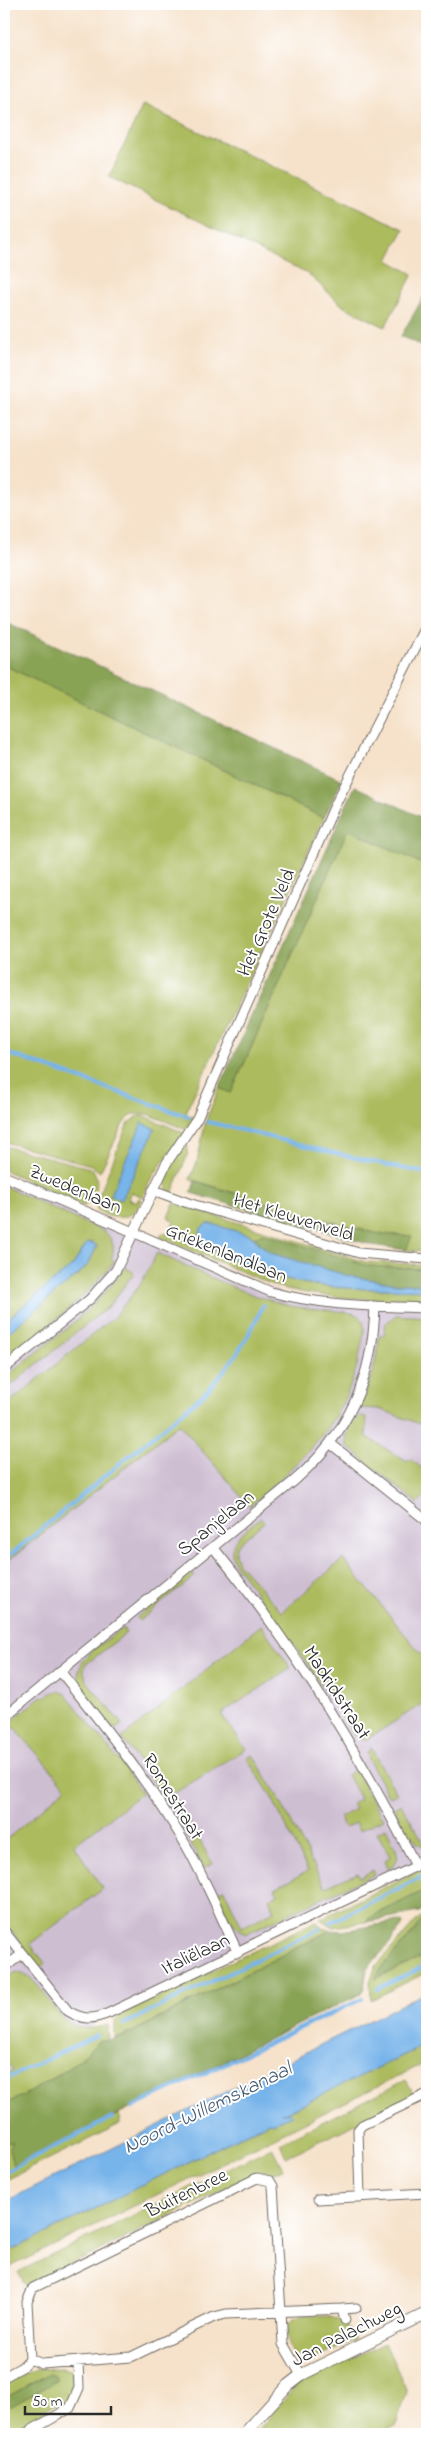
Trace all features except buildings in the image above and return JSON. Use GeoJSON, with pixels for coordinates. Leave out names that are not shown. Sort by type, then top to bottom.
{"type":"FeatureCollection","features":[{"type":"Feature","properties":{"kind":"street","name":"Het Grote Veld"},"geometry":{"type":"LineString","coordinates":[[4,1370],[103,1285],[116,1270],[172,1153],[197,1118],[335,805],[427,624]]}},
{"type":"Feature","properties":{"kind":"street","name":"Zwedenlaan"},"geometry":{"type":"LineString","coordinates":[[4,1176],[135,1233]]}},
{"type":"Feature","properties":{"kind":"street","name":"Het Kleuvenveld"},"geometry":{"type":"LineString","coordinates":[[154,1190],[188,1203],[359,1254],[427,1259]]}},
{"type":"Feature","properties":{"kind":"street","name":"Griekenlandlaan"},"geometry":{"type":"LineString","coordinates":[[135,1233],[271,1292],[301,1299],[375,1306],[427,1308]]}},
{"type":"Feature","properties":{"kind":"street","name":"Spanjelaan"},"geometry":{"type":"LineString","coordinates":[[4,1717],[304,1472],[331,1444],[352,1411],[365,1376],[373,1342],[375,1306]]}},
{"type":"Feature","properties":{"kind":"street"},"geometry":{"type":"LineString","coordinates":[[331,1444],[427,1521]]}},
{"type":"Feature","properties":{"kind":"street","name":"Madridstraat"},"geometry":{"type":"LineString","coordinates":[[213,1547],[280,1635],[327,1705],[372,1780],[416,1866]]}},
{"type":"Feature","properties":{"kind":"street","name":"Romestraat"},"geometry":{"type":"LineString","coordinates":[[60,1671],[118,1743],[152,1791],[184,1842],[238,1953]]}},
{"type":"Feature","properties":{"kind":"street","name":"Italiëlaan"},"geometry":{"type":"LineString","coordinates":[[4,1931],[68,2011],[78,2017],[89,2019],[109,2013],[238,1953],[427,1861]]}},
{"type":"Feature","properties":{"kind":"street"},"geometry":{"type":"LineString","coordinates":[[4,1968],[22,1954]]}},
{"type":"Feature","properties":{"kind":"street"},"geometry":{"type":"LineString","coordinates":[[360,2197],[358,2130],[362,2125],[427,2094]]}},
{"type":"Feature","properties":{"kind":"street","name":"Buitenbree"},"geometry":{"type":"LineString","coordinates":[[30,2359],[27,2302],[33,2288],[258,2178],[270,2181],[275,2193],[283,2344],[301,2374]]}},
{"type":"Feature","properties":{"kind":"street"},"geometry":{"type":"LineString","coordinates":[[318,2199],[427,2193]]}},
{"type":"Feature","properties":{"kind":"street"},"geometry":{"type":"LineString","coordinates":[[4,2377],[22,2367],[30,2359],[42,2364],[130,2357],[220,2315],[356,2308]]}},
{"type":"Feature","properties":{"kind":"street"},"geometry":{"type":"LineString","coordinates":[[342,2309],[345,2320]]}},
{"type":"Feature","properties":{"kind":"street","name":"Jan Palachweg"},"geometry":{"type":"LineString","coordinates":[[244,2434],[288,2385],[301,2374],[427,2313]]}},
{"type":"Feature","properties":{"kind":"street"},"geometry":{"type":"LineString","coordinates":[[25,2434],[70,2408],[79,2388],[78,2361]]}},
{"type":"Feature","properties":{"kind":"shaded area"},"geometry":{"type":"Polygon","coordinates":[[[4,1176],[292,1297],[427,1308],[427,1861],[109,2013],[68,2044],[4,2074],[4,1176]]]}},
{"type":"Feature","properties":{"kind":"green space"},"geometry":{"type":"Polygon","coordinates":[[[143,105],[404,229],[388,260],[413,274],[385,327],[343,306],[308,274],[109,177],[143,105]]]}},
{"type":"Feature","properties":{"kind":"green space"},"geometry":{"type":"Polygon","coordinates":[[[427,291],[427,349],[401,336],[427,291]]]}},
{"type":"Feature","properties":{"kind":"green space"},"geometry":{"type":"Polygon","coordinates":[[[4,621],[342,780],[324,818],[4,665],[4,621]]]}},
{"type":"Feature","properties":{"kind":"green space"},"geometry":{"type":"Polygon","coordinates":[[[4,665],[324,818],[188,1107],[186,1114],[194,1117],[187,1130],[148,1114],[133,1114],[123,1124],[100,1172],[91,1165],[4,1142],[4,665]]]}},
{"type":"Feature","properties":{"kind":"green space"},"geometry":{"type":"Polygon","coordinates":[[[355,786],[427,820],[427,866],[348,829],[231,1093],[219,1088],[355,786]]]}},
{"type":"Feature","properties":{"kind":"green space"},"geometry":{"type":"Polygon","coordinates":[[[348,829],[427,866],[427,1251],[406,1250],[411,1236],[379,1234],[299,1213],[190,1179],[197,1162],[206,1120],[219,1088],[231,1093],[348,829]]]}},
{"type":"Feature","properties":{"kind":"green space"},"geometry":{"type":"Polygon","coordinates":[[[138,1116],[145,1116],[184,1133],[151,1179],[143,1197],[131,1192],[128,1199],[136,1202],[139,1198],[142,1200],[134,1212],[123,1217],[103,1214],[97,1210],[96,1203],[127,1125],[138,1116]]]}},
{"type":"Feature","properties":{"kind":"green space"},"geometry":{"type":"Polygon","coordinates":[[[4,1146],[90,1168],[96,1176],[97,1182],[92,1198],[85,1206],[81,1205],[4,1170],[4,1146]]]}},
{"type":"Feature","properties":{"kind":"green space"},"geometry":{"type":"Polygon","coordinates":[[[188,1146],[187,1156],[172,1194],[168,1191],[165,1181],[176,1156],[184,1147],[188,1146]]]}},
{"type":"Feature","properties":{"kind":"green space"},"geometry":{"type":"Polygon","coordinates":[[[195,1181],[299,1213],[379,1234],[412,1236],[406,1250],[372,1245],[191,1193],[195,1181]]]}},
{"type":"Feature","properties":{"kind":"green space"},"geometry":{"type":"Polygon","coordinates":[[[4,1186],[105,1232],[113,1244],[111,1259],[115,1261],[103,1276],[76,1302],[4,1362],[4,1336],[81,1272],[89,1263],[97,1246],[87,1243],[73,1265],[4,1322],[4,1186]]]}},
{"type":"Feature","properties":{"kind":"green space"},"geometry":{"type":"Polygon","coordinates":[[[174,1203],[366,1262],[427,1265],[427,1269],[368,1266],[262,1233],[255,1238],[250,1235],[199,1241],[202,1245],[273,1275],[298,1282],[346,1288],[427,1290],[427,1301],[331,1296],[294,1291],[275,1286],[160,1237],[162,1233],[168,1234],[174,1221],[168,1217],[174,1203]]]}},
{"type":"Feature","properties":{"kind":"green space"},"geometry":{"type":"Polygon","coordinates":[[[262,1233],[368,1266],[427,1269],[427,1285],[396,1284],[349,1276],[270,1253],[255,1238],[262,1233]]]}},
{"type":"Feature","properties":{"kind":"green space"},"geometry":{"type":"Polygon","coordinates":[[[157,1253],[256,1296],[291,1306],[347,1312],[359,1316],[362,1319],[364,1335],[354,1374],[345,1397],[334,1418],[320,1437],[288,1471],[250,1506],[179,1424],[4,1564],[4,1407],[114,1317],[140,1285],[157,1253]]]}},
{"type":"Feature","properties":{"kind":"green space"},"geometry":{"type":"Polygon","coordinates":[[[125,1267],[134,1273],[108,1307],[4,1391],[4,1378],[84,1313],[99,1299],[125,1267]]]}},
{"type":"Feature","properties":{"kind":"green space"},"geometry":{"type":"Polygon","coordinates":[[[396,1315],[427,1317],[427,1424],[423,1421],[420,1424],[379,1409],[360,1408],[373,1373],[380,1335],[384,1335],[386,1323],[396,1315]]]}},
{"type":"Feature","properties":{"kind":"green space"},"geometry":{"type":"Polygon","coordinates":[[[361,1416],[367,1417],[366,1436],[407,1462],[410,1459],[427,1472],[427,1494],[418,1504],[347,1446],[346,1437],[349,1429],[361,1416]]]}},
{"type":"Feature","properties":{"kind":"green space"},"geometry":{"type":"Polygon","coordinates":[[[260,1518],[264,1522],[236,1546],[235,1554],[238,1563],[282,1612],[343,1559],[427,1661],[427,1701],[367,1739],[362,1740],[354,1736],[310,1667],[234,1563],[232,1549],[234,1543],[243,1532],[260,1518]]]}},
{"type":"Feature","properties":{"kind":"green space"},"geometry":{"type":"Polygon","coordinates":[[[192,1573],[195,1576],[139,1621],[137,1617],[192,1573]]]}},
{"type":"Feature","properties":{"kind":"green space"},"geometry":{"type":"Polygon","coordinates":[[[261,1625],[291,1668],[221,1714],[246,1749],[173,1794],[179,1805],[172,1809],[122,1738],[261,1625]]]}},
{"type":"Feature","properties":{"kind":"green space"},"geometry":{"type":"Polygon","coordinates":[[[123,1628],[126,1633],[85,1665],[84,1671],[86,1680],[122,1724],[115,1730],[82,1688],[78,1679],[83,1661],[98,1646],[123,1628]]]}},
{"type":"Feature","properties":{"kind":"green space"},"geometry":{"type":"Polygon","coordinates":[[[59,1691],[66,1694],[142,1793],[74,1845],[103,1889],[30,1944],[45,1963],[40,1968],[4,1922],[4,1842],[66,1787],[14,1727],[8,1731],[5,1727],[41,1696],[44,1697],[59,1691]]]}},
{"type":"Feature","properties":{"kind":"green space"},"geometry":{"type":"Polygon","coordinates":[[[371,1748],[397,1794],[389,1797],[368,1759],[367,1753],[371,1748]]]}},
{"type":"Feature","properties":{"kind":"green space"},"geometry":{"type":"Polygon","coordinates":[[[253,1755],[277,1795],[325,1887],[358,1873],[360,1877],[373,1870],[375,1874],[245,1934],[231,1922],[217,1892],[224,1889],[242,1927],[274,1911],[269,1899],[278,1894],[275,1888],[308,1871],[271,1796],[247,1758],[253,1755]]]}},
{"type":"Feature","properties":{"kind":"green space"},"geometry":{"type":"Polygon","coordinates":[[[355,1770],[383,1819],[359,1831],[355,1823],[344,1828],[340,1817],[355,1809],[352,1804],[360,1799],[347,1775],[355,1770]]]}},
{"type":"Feature","properties":{"kind":"green space"},"geometry":{"type":"Polygon","coordinates":[[[401,1804],[427,1848],[417,1843],[412,1836],[409,1837],[394,1808],[401,1804]]]}},
{"type":"Feature","properties":{"kind":"green space"},"geometry":{"type":"Polygon","coordinates":[[[184,1813],[213,1864],[204,1868],[177,1818],[184,1813]]]}},
{"type":"Feature","properties":{"kind":"green space"},"geometry":{"type":"Polygon","coordinates":[[[386,1828],[398,1858],[394,1865],[388,1868],[385,1860],[390,1857],[377,1832],[386,1828]]]}},
{"type":"Feature","properties":{"kind":"green space"},"geometry":{"type":"Polygon","coordinates":[[[427,1866],[427,1889],[369,1918],[367,1922],[334,1927],[320,1919],[427,1866]]]}},
{"type":"Feature","properties":{"kind":"green space"},"geometry":{"type":"Polygon","coordinates":[[[427,1889],[427,1908],[419,1912],[367,1922],[369,1918],[427,1889]]]}},
{"type":"Feature","properties":{"kind":"green space"},"geometry":{"type":"Polygon","coordinates":[[[427,1914],[427,1917],[388,1961],[376,1978],[427,1955],[427,1972],[371,2000],[370,1981],[376,1966],[419,1918],[427,1914]]]}},
{"type":"Feature","properties":{"kind":"green space"},"geometry":{"type":"Polygon","coordinates":[[[427,1917],[427,1955],[375,1979],[387,1961],[407,1940],[420,1922],[427,1917]]]}},
{"type":"Feature","properties":{"kind":"green space"},"geometry":{"type":"Polygon","coordinates":[[[316,1921],[322,1928],[331,1930],[124,2036],[115,2038],[115,2019],[118,2016],[316,1921]]]}},
{"type":"Feature","properties":{"kind":"green space"},"geometry":{"type":"Polygon","coordinates":[[[398,1921],[403,1923],[402,1927],[367,1968],[364,1988],[360,1994],[13,2166],[9,2148],[13,2142],[4,2143],[4,2104],[28,2093],[69,2068],[99,2040],[107,2041],[125,2036],[331,1930],[343,1931],[398,1921]]]}},
{"type":"Feature","properties":{"kind":"green space"},"geometry":{"type":"Polygon","coordinates":[[[16,1972],[29,1977],[63,2018],[74,2025],[88,2028],[108,2025],[109,2040],[99,2040],[69,2068],[28,2093],[4,2104],[4,2076],[13,2071],[4,2059],[4,1977],[5,1979],[16,1972]]]}},
{"type":"Feature","properties":{"kind":"green space"},"geometry":{"type":"Polygon","coordinates":[[[427,2044],[427,2062],[4,2270],[4,2254],[269,2122],[273,2123],[291,2115],[282,2114],[427,2044]]]}},
{"type":"Feature","properties":{"kind":"green space"},"geometry":{"type":"Polygon","coordinates":[[[406,2080],[415,2096],[286,2157],[280,2143],[406,2080]]]}},
{"type":"Feature","properties":{"kind":"green space"},"geometry":{"type":"Polygon","coordinates":[[[119,2114],[120,2124],[4,2181],[4,2143],[13,2142],[13,2166],[119,2114]]]}},
{"type":"Feature","properties":{"kind":"green space"},"geometry":{"type":"Polygon","coordinates":[[[272,2147],[283,2169],[272,2173],[261,2171],[28,2286],[24,2284],[18,2272],[272,2147]]]}},
{"type":"Feature","properties":{"kind":"green space"},"geometry":{"type":"Polygon","coordinates":[[[302,2316],[328,2316],[345,2324],[355,2340],[308,2362],[296,2358],[287,2336],[288,2325],[291,2321],[302,2316]]]}},
{"type":"Feature","properties":{"kind":"green space"},"geometry":{"type":"Polygon","coordinates":[[[385,2343],[407,2391],[396,2425],[379,2434],[255,2434],[295,2387],[305,2380],[385,2343]]]}},
{"type":"Feature","properties":{"kind":"green space"},"geometry":{"type":"Polygon","coordinates":[[[63,2368],[73,2371],[75,2397],[63,2409],[58,2402],[42,2412],[46,2419],[19,2434],[4,2434],[4,2410],[56,2381],[50,2373],[4,2399],[4,2384],[36,2369],[63,2368]]]}},
{"type":"Feature","properties":{"kind":"green space"},"geometry":{"type":"Polygon","coordinates":[[[50,2373],[55,2375],[57,2381],[4,2410],[4,2399],[50,2373]]]}},
{"type":"Feature","properties":{"kind":"water"},"geometry":{"type":"Polygon","coordinates":[[[142,1123],[155,1129],[121,1200],[110,1195],[142,1123]]]}},
{"type":"Feature","properties":{"kind":"water"},"geometry":{"type":"Polygon","coordinates":[[[208,1223],[250,1235],[270,1253],[349,1276],[396,1284],[427,1285],[427,1290],[330,1287],[285,1279],[202,1245],[199,1241],[201,1228],[208,1223]]]}},
{"type":"Feature","properties":{"kind":"water"},"geometry":{"type":"Polygon","coordinates":[[[87,1243],[97,1246],[89,1263],[81,1272],[4,1336],[4,1322],[73,1265],[87,1243]]]}},
{"type":"Feature","properties":{"kind":"water","name":"Noord-Willemskanaal"},"geometry":{"type":"Polygon","coordinates":[[[427,1992],[427,2044],[282,2114],[290,2112],[292,2115],[273,2123],[269,2122],[4,2254],[4,2202],[427,1992]]]}},
{"type":"Feature","properties":{"kind":"waterway"},"geometry":{"type":"LineString","coordinates":[[4,1052],[189,1117]]}},
{"type":"Feature","properties":{"kind":"waterway"},"geometry":{"type":"LineString","coordinates":[[208,1122],[345,1156],[427,1173]]}},
{"type":"Feature","properties":{"kind":"waterway"},"geometry":{"type":"LineString","coordinates":[[4,1560],[205,1393],[238,1352],[263,1305]]}},
{"type":"Feature","properties":{"kind":"waterway"},"geometry":{"type":"LineString","coordinates":[[331,1922],[427,1874]]}},
{"type":"Feature","properties":{"kind":"waterway"},"geometry":{"type":"LineString","coordinates":[[124,2024],[319,1929]]}},
{"type":"Feature","properties":{"kind":"waterway"},"geometry":{"type":"LineString","coordinates":[[377,1989],[427,1965]]}},
{"type":"Feature","properties":{"kind":"waterway"},"geometry":{"type":"LineString","coordinates":[[133,2107],[362,1999]]}},
{"type":"Feature","properties":{"kind":"waterway"},"geometry":{"type":"LineString","coordinates":[[4,2080],[97,2035]]}},
{"type":"Feature","properties":{"kind":"waterway"},"geometry":{"type":"LineString","coordinates":[[4,2172],[112,2118]]}}]}
